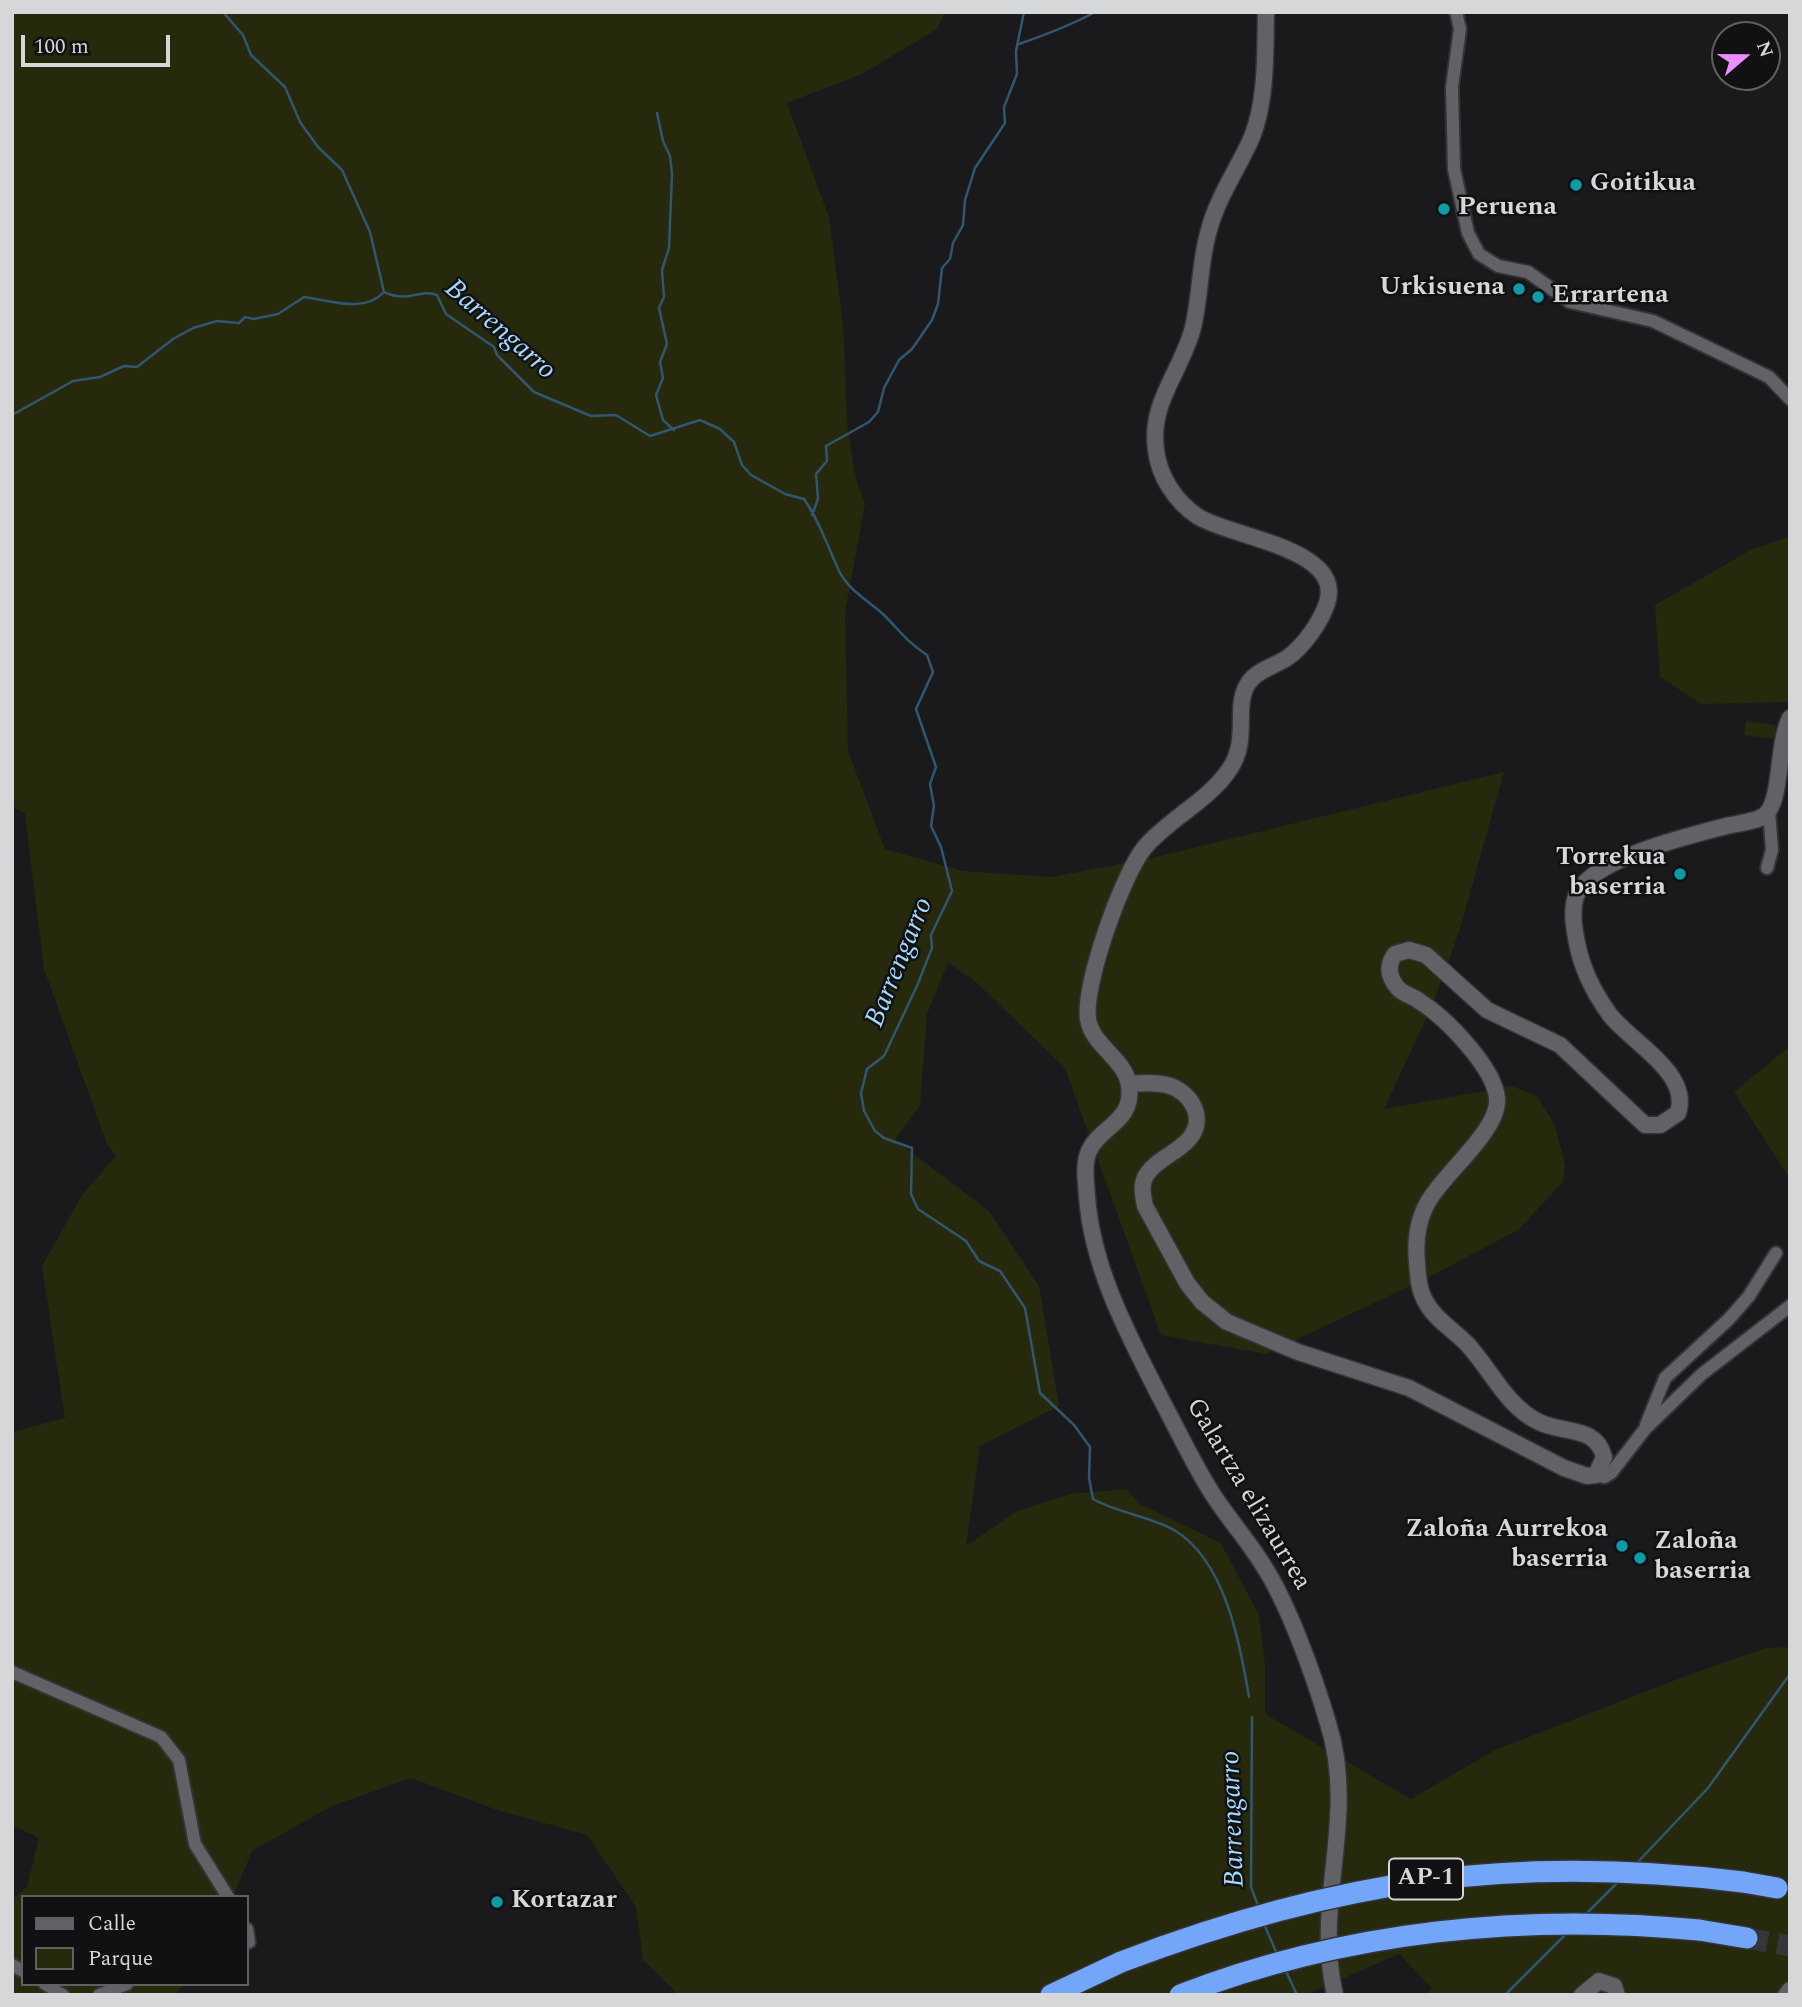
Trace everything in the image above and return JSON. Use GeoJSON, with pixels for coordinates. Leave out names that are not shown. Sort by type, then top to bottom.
{"type":"FeatureCollection","features":[{"type":"Feature","properties":{"kind":"highway","name":"AP-1"},"geometry":{"type":"LineString","coordinates":[[1051,1995],[1121,1962],[1254,1915],[1416,1880],[1514,1871],[1608,1870],[1676,1874],[1777,1888]]}},
{"type":"Feature","properties":{"kind":"highway","name":"AP-1"},"geometry":{"type":"LineString","coordinates":[[1180,1995],[1293,1958],[1414,1934],[1562,1923],[1699,1930],[1746,1938]]}},
{"type":"Feature","properties":{"kind":"street"},"geometry":{"type":"LineString","coordinates":[[1266,12],[1262,91],[1253,135],[1213,216],[1203,251],[1191,335],[1157,412],[1155,446],[1164,476],[1185,506],[1209,523],[1295,552],[1320,570],[1329,584],[1329,594],[1324,610],[1291,655],[1250,680],[1242,702],[1241,743],[1231,767],[1213,788],[1147,844],[1125,881],[1101,950],[1088,1014],[1092,1031],[1123,1070],[1129,1084],[1153,1083],[1179,1089],[1193,1103],[1198,1120],[1189,1139],[1148,1172],[1143,1193],[1145,1206],[1186,1283],[1212,1311],[1227,1322],[1298,1352],[1409,1388],[1564,1468],[1587,1476],[1604,1477],[1611,1473],[1645,1429],[1702,1374],[1790,1306]]}},
{"type":"Feature","properties":{"kind":"street"},"geometry":{"type":"LineString","coordinates":[[1456,12],[1460,29],[1452,87],[1454,162],[1468,233],[1479,254],[1490,262],[1528,272],[1570,302],[1653,321],[1769,377],[1790,399]]}},
{"type":"Feature","properties":{"kind":"street"},"geometry":{"type":"LineString","coordinates":[[1597,1475],[1604,1457],[1599,1443],[1587,1434],[1547,1425],[1528,1415],[1469,1346],[1425,1302],[1418,1276],[1416,1250],[1420,1220],[1440,1184],[1489,1123],[1497,1109],[1497,1097],[1494,1084],[1484,1065],[1437,1015],[1420,1001],[1398,989],[1390,974],[1391,960],[1395,954],[1409,950],[1426,955],[1487,1010],[1560,1045],[1645,1125],[1660,1125],[1678,1113],[1680,1090],[1667,1069],[1630,1038],[1609,1014],[1587,978],[1574,928],[1576,896],[1587,880],[1609,865],[1694,835],[1763,817],[1775,801],[1781,744],[1790,718]]}},
{"type":"Feature","properties":{"kind":"street"},"geometry":{"type":"LineString","coordinates":[[1767,868],[1772,850],[1769,811]]}},
{"type":"Feature","properties":{"kind":"street","name":"Galartza elizaurrea"},"geometry":{"type":"LineString","coordinates":[[1129,1084],[1129,1095],[1118,1123],[1097,1140],[1087,1155],[1087,1198],[1094,1237],[1114,1304],[1169,1415],[1210,1490],[1262,1562],[1285,1606],[1328,1721],[1339,1765],[1341,1795],[1327,1941],[1335,1995]]}},
{"type":"Feature","properties":{"kind":"street"},"geometry":{"type":"LineString","coordinates":[[1645,1429],[1665,1378],[1729,1320],[1749,1296],[1776,1253]]}},
{"type":"Feature","properties":{"kind":"street"},"geometry":{"type":"LineString","coordinates":[[12,1672],[161,1737],[179,1760],[195,1844],[227,1895]]}},
{"type":"Feature","properties":{"kind":"street"},"geometry":{"type":"LineString","coordinates":[[1582,1995],[1599,1981],[1614,1986],[1617,1995]]}},
{"type":"Feature","properties":{"kind":"street"},"geometry":{"type":"LineString","coordinates":[[99,1995],[122,1986]]}},
{"type":"Feature","properties":{"kind":"street"},"geometry":{"type":"LineString","coordinates":[[1786,1995],[1790,1990]]}},
{"type":"Feature","properties":{"kind":"green space"},"geometry":{"type":"Polygon","coordinates":[[[12,12],[945,12],[937,29],[862,74],[787,103],[829,217],[843,323],[847,423],[855,476],[865,504],[845,612],[848,751],[885,849],[963,871],[1051,877],[1148,859],[1504,772],[1459,932],[1433,1004],[1384,1109],[1512,1086],[1537,1096],[1555,1125],[1565,1166],[1563,1182],[1518,1230],[1427,1278],[1266,1354],[1161,1335],[1065,1068],[977,983],[948,962],[927,1014],[920,1105],[895,1140],[989,1211],[1039,1286],[1059,1406],[980,1446],[966,1546],[1017,1511],[1071,1494],[1126,1489],[1140,1504],[1221,1543],[1259,1615],[1265,1665],[1265,1714],[1411,1799],[1495,1750],[1766,1648],[1790,1647],[1790,1995],[1429,1995],[1431,1987],[1399,1954],[1305,1995],[679,1995],[643,1960],[636,1907],[587,1835],[494,1809],[411,1778],[332,1806],[252,1851],[234,1895],[21,1895],[21,1986],[182,1986],[176,1995],[12,1995],[12,1899],[27,1887],[39,1838],[12,1825],[12,1432],[65,1418],[42,1266],[82,1195],[116,1156],[107,1144],[44,969],[25,814],[12,806],[12,12]]]}},
{"type":"Feature","properties":{"kind":"green space"},"geometry":{"type":"Polygon","coordinates":[[[1790,536],[1790,702],[1701,704],[1660,677],[1655,605],[1751,550],[1790,536]]]}},
{"type":"Feature","properties":{"kind":"green space"},"geometry":{"type":"Polygon","coordinates":[[[1746,721],[1776,725],[1774,739],[1744,735],[1746,721]]]}},
{"type":"Feature","properties":{"kind":"green space"},"geometry":{"type":"Polygon","coordinates":[[[1790,1046],[1790,1179],[1734,1092],[1790,1046]]]}},
{"type":"Feature","properties":{"kind":"waterway","name":"Barrengarro"},"geometry":{"type":"LineString","coordinates":[[223,12],[243,35],[251,55],[285,87],[300,122],[318,147],[342,170],[370,232],[384,292],[401,297],[425,293],[437,295],[446,314],[494,347],[497,355],[534,392],[591,416],[616,415],[650,436],[700,420],[720,429],[734,442],[742,465],[751,475],[785,494],[804,499],[843,578],[927,655],[933,672],[916,709],[936,767],[930,784],[934,806],[931,826],[941,847],[952,891],[931,935],[932,948],[917,986],[884,1056],[867,1069],[861,1093],[864,1111],[875,1131],[884,1138],[912,1148],[911,1194],[918,1209],[966,1241],[979,1261],[1000,1271],[1025,1308],[1040,1393],[1074,1425],[1090,1447],[1089,1478],[1093,1499],[1174,1530],[1206,1561],[1218,1582],[1235,1628],[1249,1697]]}},
{"type":"Feature","properties":{"kind":"waterway"},"geometry":{"type":"LineString","coordinates":[[812,515],[818,499],[816,474],[827,461],[826,446],[869,422],[878,412],[884,388],[899,360],[912,349],[932,320],[938,304],[942,268],[950,259],[953,243],[963,225],[965,200],[975,168],[1005,123],[1004,107],[1017,74],[1016,51],[1024,12]]}},
{"type":"Feature","properties":{"kind":"waterway"},"geometry":{"type":"LineString","coordinates":[[1019,44],[1095,12]]}},
{"type":"Feature","properties":{"kind":"waterway"},"geometry":{"type":"LineString","coordinates":[[657,113],[663,141],[670,156],[672,174],[669,248],[662,270],[664,297],[659,308],[667,344],[660,362],[663,378],[656,395],[663,420],[674,430]]}},
{"type":"Feature","properties":{"kind":"waterway"},"geometry":{"type":"LineString","coordinates":[[12,415],[73,381],[100,377],[124,366],[137,367],[173,339],[193,328],[217,321],[239,323],[245,317],[254,319],[278,314],[304,297],[356,304],[376,299],[384,292]]}},
{"type":"Feature","properties":{"kind":"waterway"},"geometry":{"type":"LineString","coordinates":[[1636,1864],[1708,1788],[1790,1674]]}},
{"type":"Feature","properties":{"kind":"waterway","name":"Barrengarro"},"geometry":{"type":"LineString","coordinates":[[1252,1717],[1251,1887],[1259,1908]]}},
{"type":"Feature","properties":{"kind":"waterway"},"geometry":{"type":"LineString","coordinates":[[1584,1916],[1619,1881]]}},
{"type":"Feature","properties":{"kind":"waterway","name":"Barrengarro"},"geometry":{"type":"LineString","coordinates":[[1264,1924],[1277,1954]]}},
{"type":"Feature","properties":{"kind":"waterway"},"geometry":{"type":"LineString","coordinates":[[1505,1995],[1567,1933]]}},
{"type":"Feature","properties":{"kind":"waterway","name":"Barrengarro"},"geometry":{"type":"LineString","coordinates":[[1285,1969],[1297,1995]]}},
{"type":"Feature","properties":{"kind":"tunnel"},"geometry":{"type":"LineString","coordinates":[[1747,1938],[1790,1946]]}},
{"type":"Feature","properties":{"kind":"place","name":"Goitikua"},"geometry":{"type":"Point","coordinates":[1576,185]}},
{"type":"Feature","properties":{"kind":"place","name":"Peruena"},"geometry":{"type":"Point","coordinates":[1444,209]}},
{"type":"Feature","properties":{"kind":"place","name":"Urkisuena"},"geometry":{"type":"Point","coordinates":[1519,289]}},
{"type":"Feature","properties":{"kind":"place","name":"Errartena"},"geometry":{"type":"Point","coordinates":[1538,297]}},
{"type":"Feature","properties":{"kind":"place","name":"Torrekua baserria"},"geometry":{"type":"Point","coordinates":[1680,874]}},
{"type":"Feature","properties":{"kind":"place","name":"Zaloña Aurrekoa baserria"},"geometry":{"type":"Point","coordinates":[1622,1546]}},
{"type":"Feature","properties":{"kind":"place","name":"Zaloña baserria"},"geometry":{"type":"Point","coordinates":[1640,1558]}},
{"type":"Feature","properties":{"kind":"place","name":"Kortazar"},"geometry":{"type":"Point","coordinates":[497,1902]}}]}
